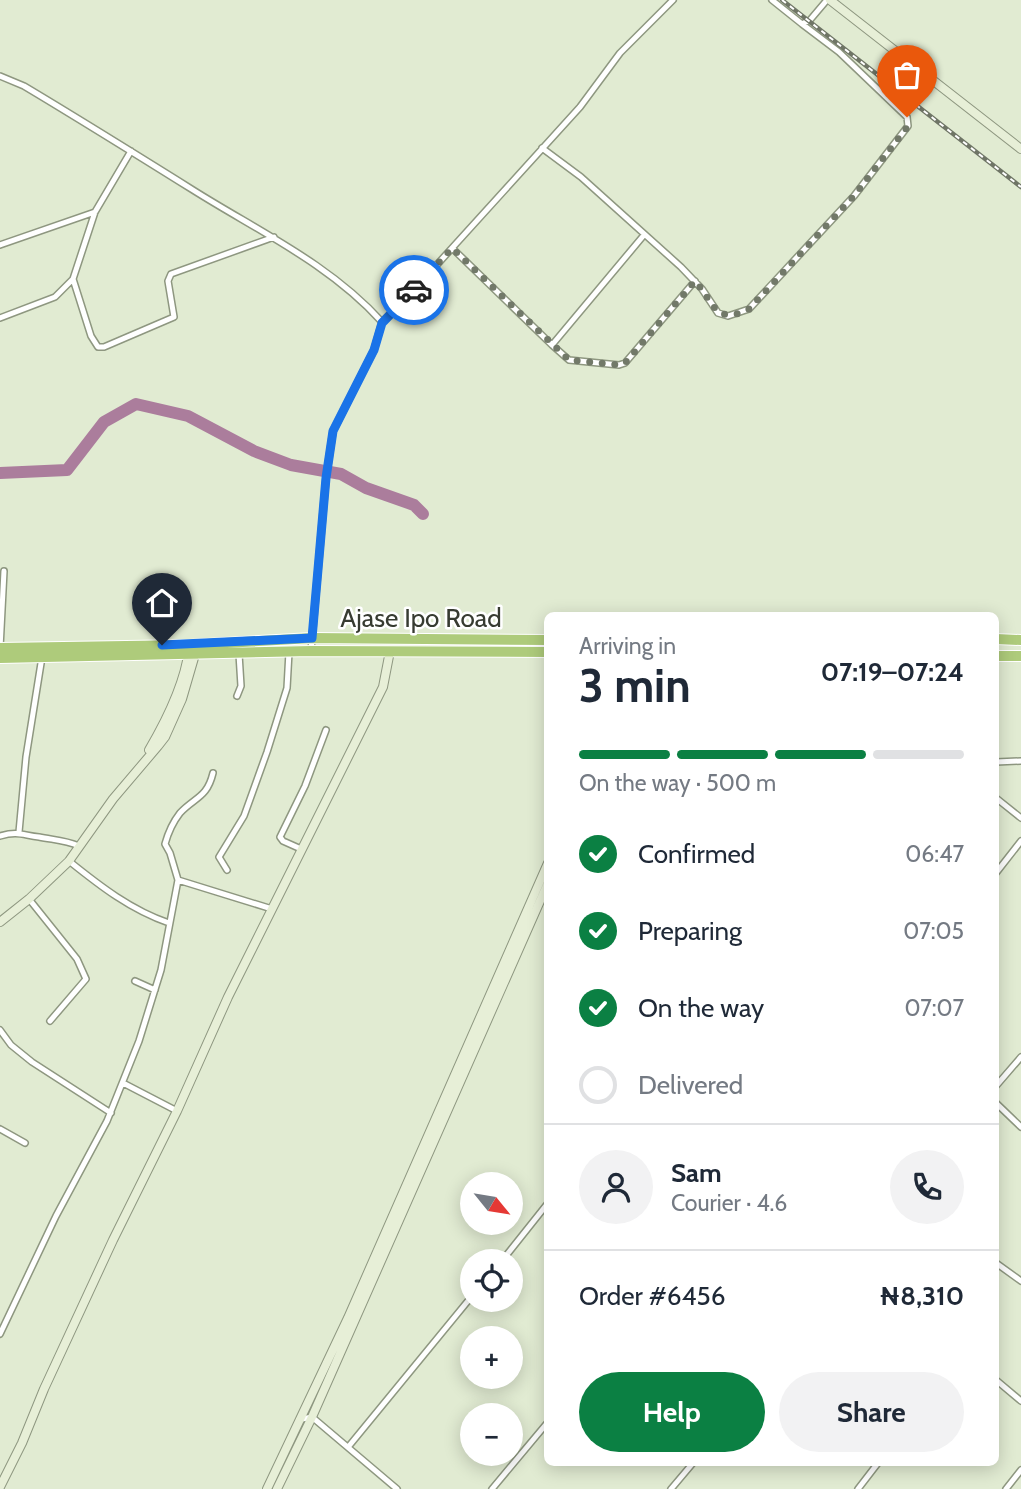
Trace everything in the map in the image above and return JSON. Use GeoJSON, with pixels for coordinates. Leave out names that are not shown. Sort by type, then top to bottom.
{"type":"FeatureCollection","features":[{"type":"Feature","properties":{"kind":"highway","name":"Ajase Ipo Road"},"geometry":{"type":"LineString","coordinates":[[0,658],[192,650],[312,638],[544,640]]}},
{"type":"Feature","properties":{"kind":"highway"},"geometry":{"type":"LineString","coordinates":[[999,639],[1021,640]]}},
{"type":"Feature","properties":{"kind":"highway","name":"Ajase Ipo Road"},"geometry":{"type":"LineString","coordinates":[[0,648],[192,650],[239,654],[544,652]]}},
{"type":"Feature","properties":{"kind":"highway"},"geometry":{"type":"LineString","coordinates":[[999,656],[1021,656]]}},
{"type":"Feature","properties":{"kind":"street"},"geometry":{"type":"LineString","coordinates":[[311,652],[327,463],[333,431],[374,350],[382,323],[580,107],[620,53],[673,0]]}},
{"type":"Feature","properties":{"kind":"street"},"geometry":{"type":"LineString","coordinates":[[542,148],[581,177],[695,281],[718,313],[727,316],[749,309],[854,196],[908,126],[907,117],[839,52],[772,0]]}},
{"type":"Feature","properties":{"kind":"street"},"geometry":{"type":"LineString","coordinates":[[802,24],[810,20],[828,0],[1021,149]]}},
{"type":"Feature","properties":{"kind":"street"},"geometry":{"type":"LineString","coordinates":[[0,76],[24,86],[274,237],[331,277],[367,306],[382,323]]}},
{"type":"Feature","properties":{"kind":"street"},"geometry":{"type":"LineString","coordinates":[[0,318],[55,298],[73,279],[96,212],[131,151]]}},
{"type":"Feature","properties":{"kind":"street"},"geometry":{"type":"LineString","coordinates":[[0,244],[96,212]]}},
{"type":"Feature","properties":{"kind":"street"},"geometry":{"type":"LineString","coordinates":[[552,345],[644,235]]}},
{"type":"Feature","properties":{"kind":"street"},"geometry":{"type":"LineString","coordinates":[[73,279],[91,336],[98,347],[104,347],[174,317],[168,281],[171,274],[274,237]]}},
{"type":"Feature","properties":{"kind":"street"},"geometry":{"type":"LineString","coordinates":[[452,248],[569,360],[619,365],[625,363],[695,281]]}},
{"type":"Feature","properties":{"kind":"street"},"geometry":{"type":"LineString","coordinates":[[0,648],[4,571]]}},
{"type":"Feature","properties":{"kind":"street"},"geometry":{"type":"LineString","coordinates":[[0,922],[29,900],[69,861],[113,799],[134,777],[167,715],[192,650]]}},
{"type":"Feature","properties":{"kind":"street"},"geometry":{"type":"LineString","coordinates":[[0,1487],[228,997],[383,687],[390,651]]}},
{"type":"Feature","properties":{"kind":"street"},"geometry":{"type":"LineString","coordinates":[[227,870],[219,857],[244,816],[267,752],[287,688],[289,652]]}},
{"type":"Feature","properties":{"kind":"street"},"geometry":{"type":"LineString","coordinates":[[237,696],[241,686],[239,654]]}},
{"type":"Feature","properties":{"kind":"street"},"geometry":{"type":"LineString","coordinates":[[19,832],[26,757],[42,657]]}},
{"type":"Feature","properties":{"kind":"street"},"geometry":{"type":"LineString","coordinates":[[301,849],[280,837],[305,786],[326,730]]}},
{"type":"Feature","properties":{"kind":"street"},"geometry":{"type":"LineString","coordinates":[[999,762],[1021,761]]}},
{"type":"Feature","properties":{"kind":"street"},"geometry":{"type":"LineString","coordinates":[[0,1334],[123,1083],[161,970],[178,880],[165,845],[167,836],[179,814],[203,794],[213,773]]}},
{"type":"Feature","properties":{"kind":"street"},"geometry":{"type":"LineString","coordinates":[[999,800],[1021,818]]}},
{"type":"Feature","properties":{"kind":"street"},"geometry":{"type":"LineString","coordinates":[[0,836],[19,832],[60,838],[79,846]]}},
{"type":"Feature","properties":{"kind":"street"},"geometry":{"type":"LineString","coordinates":[[999,869],[1021,841]]}},
{"type":"Feature","properties":{"kind":"street"},"geometry":{"type":"LineString","coordinates":[[69,861],[107,891],[148,916],[169,923]]}},
{"type":"Feature","properties":{"kind":"street"},"geometry":{"type":"LineString","coordinates":[[267,1489],[302,1419],[544,872]]}},
{"type":"Feature","properties":{"kind":"street"},"geometry":{"type":"LineString","coordinates":[[178,880],[272,909]]}},
{"type":"Feature","properties":{"kind":"street"},"geometry":{"type":"LineString","coordinates":[[277,1489],[313,1416],[544,892]]}},
{"type":"Feature","properties":{"kind":"street"},"geometry":{"type":"LineString","coordinates":[[29,900],[77,959],[86,979],[50,1021]]}},
{"type":"Feature","properties":{"kind":"street"},"geometry":{"type":"LineString","coordinates":[[135,981],[155,990]]}},
{"type":"Feature","properties":{"kind":"street"},"geometry":{"type":"LineString","coordinates":[[0,1030],[11,1045],[32,1062],[111,1112]]}},
{"type":"Feature","properties":{"kind":"street"},"geometry":{"type":"LineString","coordinates":[[999,1083],[1021,1057]]}},
{"type":"Feature","properties":{"kind":"street"},"geometry":{"type":"LineString","coordinates":[[123,1083],[177,1111]]}},
{"type":"Feature","properties":{"kind":"street"},"geometry":{"type":"LineString","coordinates":[[999,1106],[1021,1127]]}},
{"type":"Feature","properties":{"kind":"street"},"geometry":{"type":"LineString","coordinates":[[0,1129],[25,1143]]}},
{"type":"Feature","properties":{"kind":"street"},"geometry":{"type":"LineString","coordinates":[[511,1249],[544,1208]]}},
{"type":"Feature","properties":{"kind":"street"},"geometry":{"type":"LineString","coordinates":[[999,1265],[1021,1281]]}},
{"type":"Feature","properties":{"kind":"street"},"geometry":{"type":"LineString","coordinates":[[349,1446],[460,1311]]}},
{"type":"Feature","properties":{"kind":"street"},"geometry":{"type":"LineString","coordinates":[[999,1383],[1021,1401]]}},
{"type":"Feature","properties":{"kind":"street"},"geometry":{"type":"LineString","coordinates":[[302,1419],[313,1416]]}},
{"type":"Feature","properties":{"kind":"street"},"geometry":{"type":"LineString","coordinates":[[313,1416],[397,1489]]}},
{"type":"Feature","properties":{"kind":"street"},"geometry":{"type":"LineString","coordinates":[[492,1489],[544,1427]]}},
{"type":"Feature","properties":{"kind":"street"},"geometry":{"type":"LineString","coordinates":[[671,1489],[690,1466]]}},
{"type":"Feature","properties":{"kind":"street"},"geometry":{"type":"LineString","coordinates":[[858,1489],[876,1466]]}},
{"type":"Feature","properties":{"kind":"street"},"geometry":{"type":"LineString","coordinates":[[1006,1489],[1021,1470]]}},
{"type":"Feature","properties":{"kind":"waterway"},"geometry":{"type":"LineString","coordinates":[[0,473],[67,470],[104,422],[136,404],[188,416],[254,451],[291,465],[341,474],[366,488],[414,505],[423,514]]}},
{"type":"Feature","properties":{"kind":"railway"},"geometry":{"type":"LineString","coordinates":[[782,0],[1021,187]]}},
{"type":"Feature","properties":{"kind":"way so far"},"geometry":{"type":"LineString","coordinates":[[414,290],[452,248],[569,360],[595,364],[625,363],[695,281],[715,310],[723,316],[749,309],[854,196],[908,126],[907,117]]}},
{"type":"Feature","properties":{"kind":"route"},"geometry":{"type":"LineString","coordinates":[[162,645],[312,638],[327,463],[333,431],[374,350],[382,323],[414,290]]}}]}
